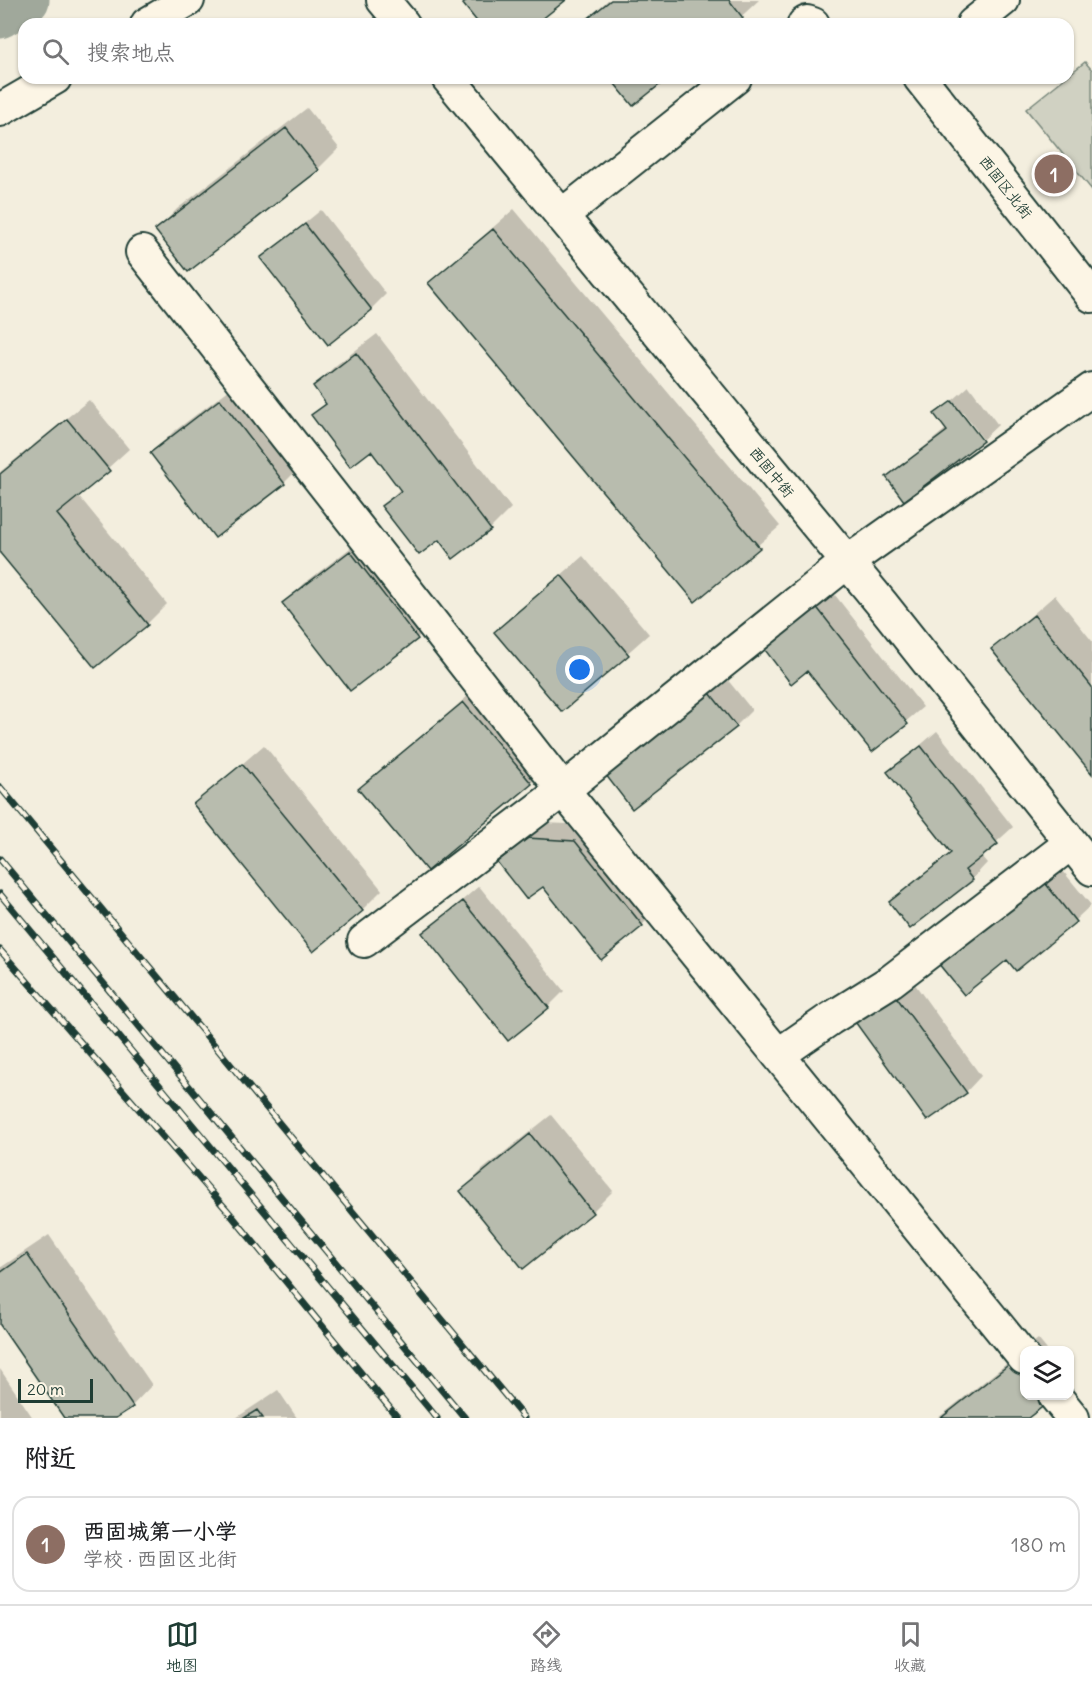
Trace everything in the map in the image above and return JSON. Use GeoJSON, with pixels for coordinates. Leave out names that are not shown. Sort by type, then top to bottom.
{"type":"FeatureCollection","features":[{"type":"Feature","properties":{"kind":"street"},"geometry":{"type":"LineString","coordinates":[[157,18],[188,0]]}},
{"type":"Feature","properties":{"kind":"street"},"geometry":{"type":"LineString","coordinates":[[383,0],[398,18]]}},
{"type":"Feature","properties":{"kind":"street"},"geometry":{"type":"LineString","coordinates":[[980,18],[1003,0]]}},
{"type":"Feature","properties":{"kind":"street"},"geometry":{"type":"LineString","coordinates":[[0,110],[45,84]]}},
{"type":"Feature","properties":{"kind":"street","name":"西固中街"},"geometry":{"type":"LineString","coordinates":[[452,84],[882,604],[1092,869]]}},
{"type":"Feature","properties":{"kind":"street"},"geometry":{"type":"LineString","coordinates":[[561,216],[727,84]]}},
{"type":"Feature","properties":{"kind":"street","name":"西固区北街"},"geometry":{"type":"LineString","coordinates":[[925,84],[1092,296]]}},
{"type":"Feature","properties":{"kind":"street"},"geometry":{"type":"LineString","coordinates":[[142,252],[563,790],[1020,1353]]}},
{"type":"Feature","properties":{"kind":"street"},"geometry":{"type":"LineString","coordinates":[[364,941],[563,790],[846,563],[1092,389]]}},
{"type":"Feature","properties":{"kind":"street"},"geometry":{"type":"LineString","coordinates":[[778,1055],[891,981],[1071,843]]}},
{"type":"Feature","properties":{"kind":"street"},"geometry":{"type":"LineString","coordinates":[[1059,1400],[1073,1418]]}},
{"type":"Feature","properties":{"kind":"shaded area"},"geometry":{"type":"Polygon","coordinates":[[[1085,62],[1092,70],[1092,190],[1026,109],[1057,84],[1074,84],[1074,71],[1085,62]]]}},
{"type":"Feature","properties":{"kind":"building"},"geometry":{"type":"Polygon","coordinates":[[[467,0],[566,0],[544,18],[474,18],[463,4],[467,0]]]}},
{"type":"Feature","properties":{"kind":"building"},"geometry":{"type":"Polygon","coordinates":[[[611,0],[729,0],[743,18],[588,18],[611,0]]]}},
{"type":"Feature","properties":{"kind":"building"},"geometry":{"type":"Polygon","coordinates":[[[615,84],[660,84],[633,106],[615,84]]]}},
{"type":"Feature","properties":{"kind":"building"},"geometry":{"type":"Polygon","coordinates":[[[286,128],[319,170],[188,272],[155,230],[286,128]]]}},
{"type":"Feature","properties":{"kind":"building"},"geometry":{"type":"Polygon","coordinates":[[[305,224],[372,310],[328,345],[260,258],[305,224]]]}},
{"type":"Feature","properties":{"kind":"building"},"geometry":{"type":"Polygon","coordinates":[[[493,229],[760,548],[695,602],[428,283],[493,229]]]}},
{"type":"Feature","properties":{"kind":"building"},"geometry":{"type":"Polygon","coordinates":[[[356,353],[491,530],[453,559],[439,540],[419,555],[381,506],[401,491],[371,451],[350,467],[311,415],[326,404],[313,386],[356,353]]]}},
{"type":"Feature","properties":{"kind":"building"},"geometry":{"type":"Polygon","coordinates":[[[220,399],[285,484],[215,538],[150,453],[220,399]]]}},
{"type":"Feature","properties":{"kind":"building"},"geometry":{"type":"Polygon","coordinates":[[[952,401],[983,441],[904,501],[886,477],[947,431],[934,414],[952,401]]]}},
{"type":"Feature","properties":{"kind":"building"},"geometry":{"type":"Polygon","coordinates":[[[67,419],[110,471],[57,514],[148,625],[95,668],[0,553],[0,474],[67,419]]]}},
{"type":"Feature","properties":{"kind":"building"},"geometry":{"type":"Polygon","coordinates":[[[350,551],[418,639],[350,691],[282,603],[350,551]]]}},
{"type":"Feature","properties":{"kind":"building"},"geometry":{"type":"Polygon","coordinates":[[[561,575],[629,655],[562,712],[494,632],[561,575]]]}},
{"type":"Feature","properties":{"kind":"building"},"geometry":{"type":"Polygon","coordinates":[[[815,605],[908,724],[872,752],[807,671],[791,684],[762,646],[815,605]]]}},
{"type":"Feature","properties":{"kind":"building"},"geometry":{"type":"Polygon","coordinates":[[[1034,615],[1092,687],[1092,774],[991,649],[1034,615]]]}},
{"type":"Feature","properties":{"kind":"building"},"geometry":{"type":"Polygon","coordinates":[[[706,688],[737,727],[632,809],[602,770],[706,688]]]}},
{"type":"Feature","properties":{"kind":"building"},"geometry":{"type":"Polygon","coordinates":[[[463,702],[532,784],[427,871],[358,789],[463,702]]]}},
{"type":"Feature","properties":{"kind":"building"},"geometry":{"type":"Polygon","coordinates":[[[921,746],[998,844],[965,870],[973,880],[910,929],[889,902],[951,853],[887,772],[921,746]]]}},
{"type":"Feature","properties":{"kind":"building"},"geometry":{"type":"Polygon","coordinates":[[[242,764],[363,911],[313,952],[193,804],[242,764]]]}},
{"type":"Feature","properties":{"kind":"building"},"geometry":{"type":"Polygon","coordinates":[[[527,838],[575,841],[643,926],[601,960],[543,887],[526,899],[497,862],[527,838]]]}},
{"type":"Feature","properties":{"kind":"building"},"geometry":{"type":"Polygon","coordinates":[[[1042,879],[1076,922],[1016,971],[1007,960],[964,995],[938,963],[1042,879]]]}},
{"type":"Feature","properties":{"kind":"building"},"geometry":{"type":"Polygon","coordinates":[[[463,901],[549,1008],[508,1041],[422,933],[463,901]]]}},
{"type":"Feature","properties":{"kind":"building"},"geometry":{"type":"Polygon","coordinates":[[[892,991],[967,1093],[927,1121],[853,1019],[892,991]]]}},
{"type":"Feature","properties":{"kind":"building"},"geometry":{"type":"Polygon","coordinates":[[[530,1134],[593,1213],[523,1269],[460,1191],[530,1134]]]}},
{"type":"Feature","properties":{"kind":"building"},"geometry":{"type":"Polygon","coordinates":[[[27,1254],[133,1407],[116,1418],[64,1418],[0,1325],[0,1273],[27,1254]]]}},
{"type":"Feature","properties":{"kind":"building"},"geometry":{"type":"Polygon","coordinates":[[[1016,1359],[1020,1364],[1020,1400],[1050,1401],[1028,1418],[941,1418],[1016,1359]]]}},
{"type":"Feature","properties":{"kind":"building"},"geometry":{"type":"Polygon","coordinates":[[[257,1410],[263,1418],[244,1418],[257,1410]]]}},
{"type":"Feature","properties":{"kind":"waterway"},"geometry":{"type":"LineString","coordinates":[[0,16],[27,0]]}},
{"type":"Feature","properties":{"kind":"railway"},"geometry":{"type":"LineString","coordinates":[[0,787],[524,1418]]}},
{"type":"Feature","properties":{"kind":"railway"},"geometry":{"type":"LineString","coordinates":[[0,859],[465,1418]]}},
{"type":"Feature","properties":{"kind":"railway"},"geometry":{"type":"LineString","coordinates":[[0,894],[437,1418]]}},
{"type":"Feature","properties":{"kind":"railway"},"geometry":{"type":"LineString","coordinates":[[0,950],[227,1210],[398,1418]]}},
{"type":"Feature","properties":{"kind":"place","name":"西固城第一小学"},"geometry":{"type":"Point","coordinates":[1054,174]}}]}
